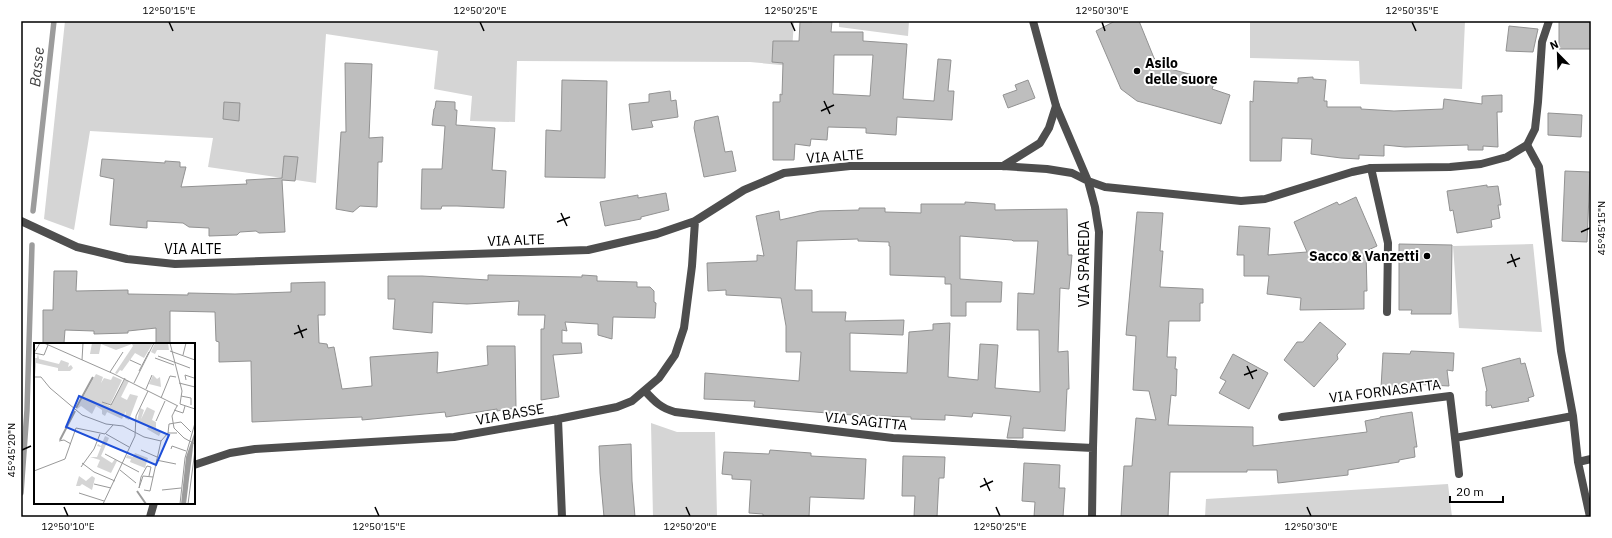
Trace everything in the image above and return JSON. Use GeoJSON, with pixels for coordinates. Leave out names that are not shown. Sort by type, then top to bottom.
{"type":"FeatureCollection","features":[{"type":"Feature","properties":{"kind":"street","name":"VIA SPAREDA"},"geometry":{"type":"LineString","coordinates":[[1033,21],[1056,106],[1088,181],[1100,232],[1092,448],[1092,517]]}},
{"type":"Feature","properties":{"kind":"street"},"geometry":{"type":"LineString","coordinates":[[1549,21],[1542,42],[1535,129],[1528,145],[1539,167],[1561,350],[1573,416],[1578,462],[1590,517]]}},
{"type":"Feature","properties":{"kind":"street"},"geometry":{"type":"LineString","coordinates":[[1003,166],[1040,143],[1049,128],[1056,106]]}},
{"type":"Feature","properties":{"kind":"street","name":"VIA ALTE"},"geometry":{"type":"LineString","coordinates":[[21,220],[77,247],[127,259],[175,264],[588,250],[657,234],[695,221],[744,190],[784,173],[850,166],[1003,166],[1047,169],[1072,173],[1105,187],[1241,201],[1265,199],[1352,172],[1371,168],[1450,167],[1481,164],[1507,157],[1528,145]]}},
{"type":"Feature","properties":{"kind":"street"},"geometry":{"type":"LineString","coordinates":[[1371,168],[1388,243],[1386,312]]}},
{"type":"Feature","properties":{"kind":"street","name":"VIA BASSE"},"geometry":{"type":"LineString","coordinates":[[195,465],[230,453],[255,449],[454,437],[558,419],[617,407],[632,401],[659,378],[675,355],[684,328],[692,266],[695,221]]}},
{"type":"Feature","properties":{"kind":"street","name":"VIA SAGITTA"},"geometry":{"type":"LineString","coordinates":[[645,391],[658,405],[675,412],[893,438],[1092,448]]}},
{"type":"Feature","properties":{"kind":"street","name":"VIA FORNASATTA"},"geometry":{"type":"LineString","coordinates":[[1282,417],[1450,396],[1455,438]]}},
{"type":"Feature","properties":{"kind":"street"},"geometry":{"type":"LineString","coordinates":[[1459,474],[1455,438],[1573,416]]}},
{"type":"Feature","properties":{"kind":"street"},"geometry":{"type":"LineString","coordinates":[[558,419],[562,517]]}},
{"type":"Feature","properties":{"kind":"street"},"geometry":{"type":"LineString","coordinates":[[1578,462],[1591,459]]}},
{"type":"Feature","properties":{"kind":"street"},"geometry":{"type":"LineString","coordinates":[[150,517],[154,504]]}},
{"type":"Feature","properties":{"kind":"shaded area"},"geometry":{"type":"Polygon","coordinates":[[[65,21],[794,21],[791,66],[750,62],[517,61],[515,122],[470,121],[472,96],[434,89],[438,51],[326,34],[316,183],[208,167],[213,138],[90,131],[74,230],[44,219],[65,21]]]}},
{"type":"Feature","properties":{"kind":"shaded area"},"geometry":{"type":"Polygon","coordinates":[[[839,21],[909,21],[908,36],[839,27],[839,21]]]}},
{"type":"Feature","properties":{"kind":"shaded area"},"geometry":{"type":"Polygon","coordinates":[[[1250,21],[1465,21],[1462,89],[1360,84],[1359,61],[1250,58],[1250,21]]]}},
{"type":"Feature","properties":{"kind":"shaded area"},"geometry":{"type":"Polygon","coordinates":[[[1533,244],[1542,332],[1459,328],[1453,246],[1533,244]]]}},
{"type":"Feature","properties":{"kind":"shaded area"},"geometry":{"type":"Polygon","coordinates":[[[651,423],[677,432],[715,432],[717,517],[653,517],[651,423]]]}},
{"type":"Feature","properties":{"kind":"shaded area"},"geometry":{"type":"Polygon","coordinates":[[[1448,484],[1452,517],[1205,517],[1206,499],[1448,484]]]}},
{"type":"Feature","properties":{"kind":"building"},"geometry":{"type":"Polygon","coordinates":[[[832,21],[831,32],[863,32],[863,41],[907,44],[903,99],[934,101],[938,59],[951,60],[948,91],[954,91],[952,120],[897,117],[896,135],[866,133],[866,128],[828,127],[827,140],[811,139],[810,146],[795,144],[794,160],[773,160],[773,102],[780,102],[780,94],[782,95],[783,63],[772,62],[773,41],[799,41],[800,22],[832,21]],[[834,55],[833,94],[870,96],[873,55],[834,55]]]}},
{"type":"Feature","properties":{"kind":"building","name":"Asilo delle suore"},"geometry":{"type":"Polygon","coordinates":[[[1115,21],[1139,21],[1154,58],[1163,67],[1215,81],[1212,89],[1230,95],[1221,124],[1137,101],[1121,89],[1096,31],[1115,21]]]}},
{"type":"Feature","properties":{"kind":"building"},"geometry":{"type":"Polygon","coordinates":[[[1559,21],[1591,21],[1591,49],[1559,49],[1559,21]]]}},
{"type":"Feature","properties":{"kind":"building"},"geometry":{"type":"Polygon","coordinates":[[[1509,26],[1538,29],[1533,52],[1506,51],[1509,26]]]}},
{"type":"Feature","properties":{"kind":"building"},"geometry":{"type":"Polygon","coordinates":[[[345,63],[372,64],[369,138],[383,137],[382,162],[378,162],[377,207],[360,206],[353,212],[336,209],[341,132],[346,132],[345,63]]]}},
{"type":"Feature","properties":{"kind":"building"},"geometry":{"type":"Polygon","coordinates":[[[1313,77],[1313,79],[1326,80],[1324,101],[1327,101],[1327,107],[1361,107],[1361,109],[1394,111],[1443,109],[1444,99],[1482,104],[1482,96],[1502,95],[1502,112],[1497,112],[1498,147],[1483,146],[1483,150],[1468,150],[1468,145],[1405,147],[1384,145],[1384,156],[1359,155],[1359,159],[1311,154],[1312,139],[1282,138],[1281,161],[1250,161],[1250,101],[1253,102],[1254,81],[1298,83],[1298,78],[1313,77]]]}},
{"type":"Feature","properties":{"kind":"building"},"geometry":{"type":"Polygon","coordinates":[[[562,80],[607,81],[605,178],[545,177],[546,130],[561,131],[562,80]]]}},
{"type":"Feature","properties":{"kind":"building"},"geometry":{"type":"Polygon","coordinates":[[[1028,80],[1035,98],[1008,108],[1003,95],[1017,90],[1015,85],[1028,80]]]}},
{"type":"Feature","properties":{"kind":"building"},"geometry":{"type":"Polygon","coordinates":[[[670,91],[671,101],[676,100],[678,117],[651,121],[653,127],[632,130],[629,104],[649,102],[649,94],[670,91]]]}},
{"type":"Feature","properties":{"kind":"building"},"geometry":{"type":"Polygon","coordinates":[[[436,101],[455,102],[455,110],[457,110],[456,125],[495,128],[492,170],[506,171],[504,208],[442,206],[441,209],[421,209],[422,169],[442,169],[445,126],[432,125],[436,101]]]}},
{"type":"Feature","properties":{"kind":"building"},"geometry":{"type":"Polygon","coordinates":[[[224,102],[240,103],[239,121],[223,119],[224,102]]]}},
{"type":"Feature","properties":{"kind":"building"},"geometry":{"type":"Polygon","coordinates":[[[1548,113],[1582,115],[1581,137],[1548,135],[1548,113]]]}},
{"type":"Feature","properties":{"kind":"building"},"geometry":{"type":"Polygon","coordinates":[[[718,116],[725,152],[732,151],[736,171],[704,177],[694,128],[695,121],[718,116]]]}},
{"type":"Feature","properties":{"kind":"building"},"geometry":{"type":"Polygon","coordinates":[[[284,156],[298,157],[295,181],[282,180],[285,232],[259,233],[256,231],[240,232],[237,235],[209,236],[209,228],[189,227],[183,223],[147,221],[147,228],[110,225],[114,179],[100,176],[102,159],[165,163],[165,161],[180,162],[180,167],[186,167],[181,187],[247,184],[246,180],[282,178],[284,156]]]}},
{"type":"Feature","properties":{"kind":"building"},"geometry":{"type":"Polygon","coordinates":[[[1565,171],[1590,172],[1587,242],[1562,241],[1565,171]]]}},
{"type":"Feature","properties":{"kind":"building"},"geometry":{"type":"Polygon","coordinates":[[[1487,185],[1487,187],[1498,186],[1501,205],[1498,205],[1500,218],[1491,220],[1492,227],[1457,233],[1453,210],[1450,211],[1447,191],[1487,185]]]}},
{"type":"Feature","properties":{"kind":"building"},"geometry":{"type":"Polygon","coordinates":[[[666,193],[669,210],[641,217],[641,219],[605,226],[600,202],[638,195],[638,198],[666,193]]]}},
{"type":"Feature","properties":{"kind":"building"},"geometry":{"type":"Polygon","coordinates":[[[1356,197],[1377,246],[1366,251],[1367,291],[1364,291],[1364,309],[1300,310],[1301,298],[1267,294],[1269,276],[1244,276],[1244,255],[1237,255],[1239,226],[1270,228],[1268,255],[1307,252],[1294,222],[1337,202],[1339,205],[1356,197]]]}},
{"type":"Feature","properties":{"kind":"building"},"geometry":{"type":"Polygon","coordinates":[[[965,202],[995,204],[995,210],[1067,209],[1068,255],[1072,255],[1069,289],[1060,288],[1058,352],[1068,351],[1069,389],[1067,389],[1065,431],[1023,428],[1023,438],[1007,438],[1011,416],[973,413],[972,417],[945,415],[945,420],[911,419],[911,417],[852,415],[754,407],[755,401],[704,399],[705,373],[799,381],[801,352],[786,352],[786,326],[781,298],[726,295],[726,290],[708,291],[707,263],[757,261],[757,255],[764,256],[756,216],[779,211],[780,220],[820,211],[859,210],[859,208],[885,208],[885,212],[921,213],[921,204],[965,204],[965,202]],[[960,236],[960,279],[1002,282],[1001,302],[966,302],[966,316],[951,316],[951,284],[945,284],[945,277],[890,275],[889,242],[858,241],[858,239],[797,241],[795,290],[812,290],[812,312],[846,312],[845,321],[904,320],[903,335],[850,333],[850,371],[907,373],[909,332],[933,330],[933,324],[950,323],[948,377],[978,380],[980,344],[998,345],[995,388],[1040,392],[1039,330],[1017,330],[1018,293],[1034,294],[1038,241],[960,236]]]}},
{"type":"Feature","properties":{"kind":"building"},"geometry":{"type":"Polygon","coordinates":[[[1137,212],[1163,213],[1160,251],[1163,251],[1160,287],[1203,289],[1203,303],[1200,303],[1200,321],[1169,321],[1167,357],[1176,357],[1175,369],[1177,369],[1176,396],[1171,395],[1168,425],[1253,427],[1253,446],[1367,432],[1365,421],[1412,412],[1417,447],[1414,447],[1415,457],[1399,460],[1399,462],[1348,470],[1348,475],[1278,483],[1277,470],[1247,470],[1247,472],[1170,472],[1168,517],[1121,517],[1124,466],[1132,466],[1136,418],[1156,420],[1149,391],[1133,390],[1136,336],[1126,335],[1137,212]]]}},
{"type":"Feature","properties":{"kind":"building"},"geometry":{"type":"Polygon","coordinates":[[[1399,244],[1452,245],[1451,314],[1411,314],[1412,310],[1399,310],[1399,244]]]}},
{"type":"Feature","properties":{"kind":"building"},"geometry":{"type":"Polygon","coordinates":[[[54,271],[77,271],[76,291],[128,290],[128,294],[188,295],[188,293],[235,294],[291,292],[291,283],[325,282],[325,315],[318,315],[319,343],[327,344],[328,348],[334,347],[342,389],[372,386],[370,357],[438,352],[437,373],[488,365],[487,346],[515,346],[516,408],[497,411],[497,409],[446,417],[445,412],[362,420],[362,417],[252,422],[251,361],[219,362],[219,342],[216,341],[215,312],[170,311],[170,343],[156,343],[156,328],[128,331],[128,333],[94,334],[94,331],[65,330],[64,343],[43,343],[43,310],[53,310],[54,271]]]}},
{"type":"Feature","properties":{"kind":"building"},"geometry":{"type":"Polygon","coordinates":[[[488,275],[582,277],[582,275],[597,276],[597,281],[637,282],[637,287],[650,287],[654,291],[654,302],[656,303],[655,318],[613,317],[612,339],[598,335],[598,324],[565,322],[567,331],[562,330],[562,343],[581,343],[582,353],[553,355],[559,397],[541,400],[541,329],[544,329],[545,315],[518,315],[519,301],[467,304],[433,302],[432,333],[393,329],[395,299],[388,299],[388,276],[422,276],[488,280],[488,275]]]}},
{"type":"Feature","properties":{"kind":"building"},"geometry":{"type":"Polygon","coordinates":[[[1320,322],[1346,344],[1337,355],[1338,359],[1314,387],[1284,360],[1297,342],[1303,342],[1320,322]]]}},
{"type":"Feature","properties":{"kind":"building"},"geometry":{"type":"Polygon","coordinates":[[[1411,351],[1454,353],[1453,371],[1447,370],[1449,386],[1412,384],[1412,389],[1381,388],[1383,353],[1410,354],[1411,351]]]}},
{"type":"Feature","properties":{"kind":"building"},"geometry":{"type":"Polygon","coordinates":[[[1233,354],[1268,373],[1249,409],[1219,393],[1226,381],[1220,378],[1233,354]]]}},
{"type":"Feature","properties":{"kind":"building"},"geometry":{"type":"Polygon","coordinates":[[[1520,358],[1521,364],[1525,363],[1534,396],[1528,398],[1529,401],[1492,408],[1491,405],[1486,406],[1487,391],[1482,368],[1520,358]]]}},
{"type":"Feature","properties":{"kind":"building"},"geometry":{"type":"Polygon","coordinates":[[[631,444],[635,517],[604,517],[599,446],[631,444]]]}},
{"type":"Feature","properties":{"kind":"building"},"geometry":{"type":"Polygon","coordinates":[[[770,450],[811,453],[811,456],[866,459],[864,499],[810,497],[809,517],[763,517],[763,514],[749,513],[751,480],[732,479],[732,475],[722,474],[724,452],[769,454],[770,450]]]}},
{"type":"Feature","properties":{"kind":"building"},"geometry":{"type":"Polygon","coordinates":[[[903,456],[945,457],[944,478],[939,478],[937,517],[914,517],[915,496],[902,496],[903,456]]]}},
{"type":"Feature","properties":{"kind":"building"},"geometry":{"type":"Polygon","coordinates":[[[1024,463],[1060,465],[1059,488],[1065,488],[1063,517],[1034,517],[1035,502],[1022,501],[1024,463]]]}},
{"type":"Feature","properties":{"kind":"waterway","name":"Basse"},"geometry":{"type":"LineString","coordinates":[[33,211],[54,21]]}},
{"type":"Feature","properties":{"kind":"waterway","name":"Basse"},"geometry":{"type":"LineString","coordinates":[[21,493],[27,410],[32,245]]}},
{"type":"Feature","properties":{"kind":"place","name":"Asilo delle suore"},"geometry":{"type":"Point","coordinates":[1137,71]}},
{"type":"Feature","properties":{"kind":"place","name":"Sacco & Vanzetti"},"geometry":{"type":"Point","coordinates":[1427,256]}}]}
